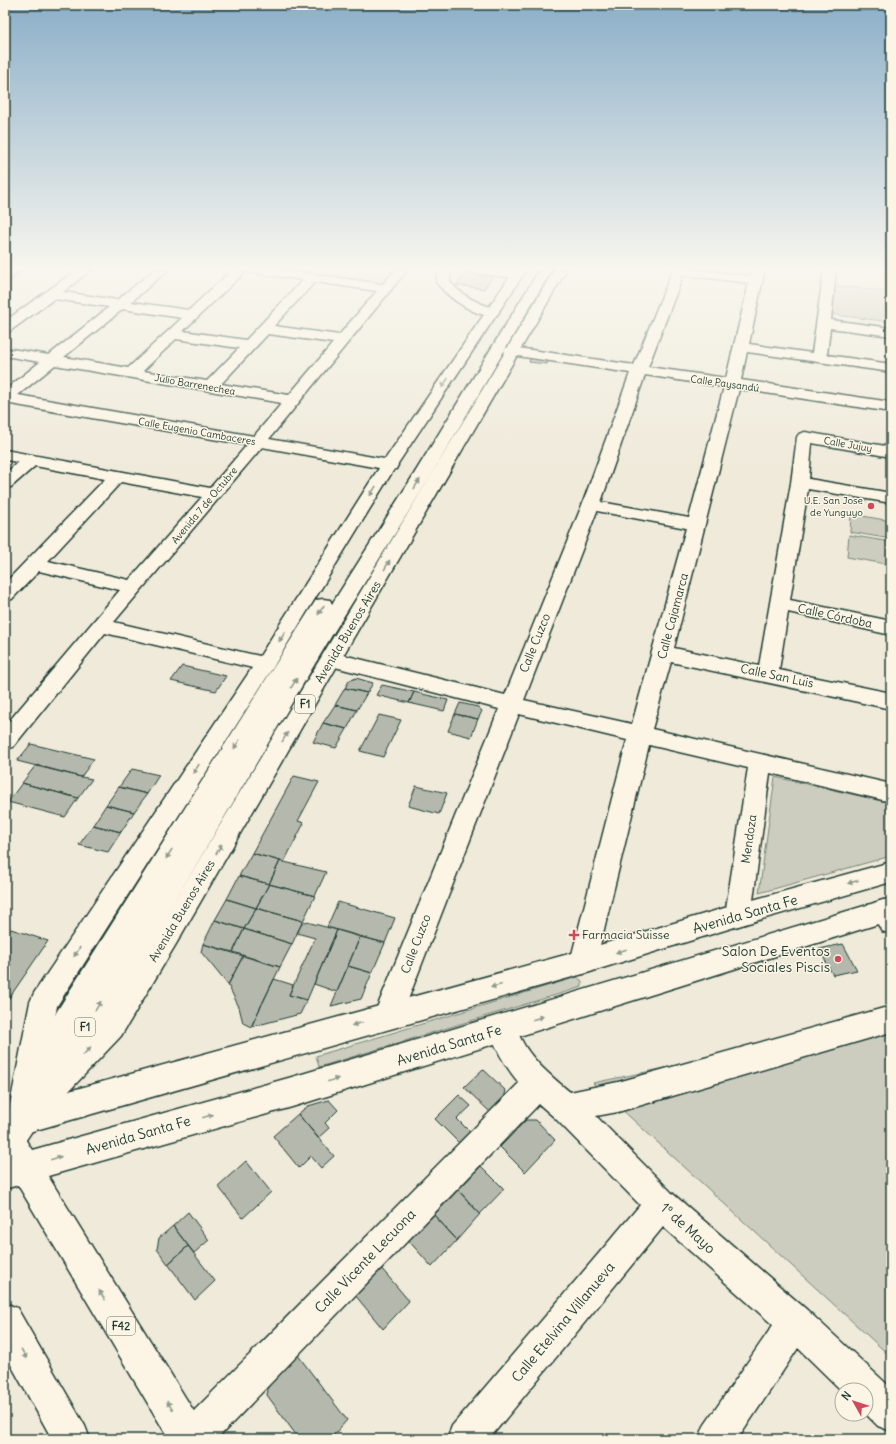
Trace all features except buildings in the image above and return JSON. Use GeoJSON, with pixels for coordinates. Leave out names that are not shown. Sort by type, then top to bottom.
{"type":"FeatureCollection","features":[{"type":"Feature","properties":{"kind":"main road"},"geometry":{"type":"LineString","coordinates":[[5,397],[80,336]]}},
{"type":"Feature","properties":{"kind":"main road"},"geometry":{"type":"LineString","coordinates":[[132,373],[171,336]]}},
{"type":"Feature","properties":{"kind":"main road"},"geometry":{"type":"LineString","coordinates":[[190,336],[248,345]]}},
{"type":"Feature","properties":{"kind":"main road"},"geometry":{"type":"LineString","coordinates":[[210,387],[257,336]]}},
{"type":"Feature","properties":{"kind":"main road"},"geometry":{"type":"LineString","coordinates":[[316,336],[341,340]]}},
{"type":"Feature","properties":{"kind":"main road","name":"Avenida 7 de Octubre"},"geometry":{"type":"LineString","coordinates":[[5,741],[100,625],[214,494],[344,336]]}},
{"type":"Feature","properties":{"kind":"main road"},"geometry":{"type":"LineString","coordinates":[[10,1135],[44,1002],[265,664],[390,465],[476,336]]}},
{"type":"Feature","properties":{"kind":"main road","name":"F1"},"geometry":{"type":"LineString","coordinates":[[10,1135],[67,1020],[306,633],[485,336]]}},
{"type":"Feature","properties":{"kind":"main road","name":"Avenida Buenos Aires"},"geometry":{"type":"LineString","coordinates":[[10,1135],[88,1022],[322,635],[420,479],[506,336]]}},
{"type":"Feature","properties":{"kind":"main road","name":"Avenida Buenos Aires"},"geometry":{"type":"LineString","coordinates":[[10,1135],[111,1027],[167,936],[520,336]]}},
{"type":"Feature","properties":{"kind":"main road","name":"Calle Cuzco"},"geometry":{"type":"LineString","coordinates":[[388,1015],[510,704],[591,505],[652,336]]}},
{"type":"Feature","properties":{"kind":"main road","name":"Calle Cajamarca"},"geometry":{"type":"LineString","coordinates":[[583,962],[640,734],[663,653],[744,336]]}},
{"type":"Feature","properties":{"kind":"main road"},"geometry":{"type":"LineString","coordinates":[[818,357],[821,336]]}},
{"type":"Feature","properties":{"kind":"main road"},"geometry":{"type":"LineString","coordinates":[[742,346],[891,368]]}},
{"type":"Feature","properties":{"kind":"main road","name":"Calle Paysandú"},"geometry":{"type":"LineString","coordinates":[[511,351],[732,385],[891,407]]}},
{"type":"Feature","properties":{"kind":"main road","name":"Julio Barrenechea"},"geometry":{"type":"LineString","coordinates":[[5,352],[291,400]]}},
{"type":"Feature","properties":{"kind":"main road","name":"Calle Eugenio Cambaceres"},"geometry":{"type":"LineString","coordinates":[[5,397],[390,465]]}},
{"type":"Feature","properties":{"kind":"main road","name":"Calle Jujuy"},"geometry":{"type":"LineString","coordinates":[[800,483],[805,437],[891,452]]}},
{"type":"Feature","properties":{"kind":"main road"},"geometry":{"type":"LineString","coordinates":[[5,455],[214,494]]}},
{"type":"Feature","properties":{"kind":"main road"},"geometry":{"type":"LineString","coordinates":[[5,483],[31,460]]}},
{"type":"Feature","properties":{"kind":"main road"},"geometry":{"type":"LineString","coordinates":[[5,595],[36,564],[118,475]]}},
{"type":"Feature","properties":{"kind":"main road"},"geometry":{"type":"LineString","coordinates":[[768,674],[800,483],[891,498]]}},
{"type":"Feature","properties":{"kind":"main road"},"geometry":{"type":"LineString","coordinates":[[591,505],[696,525]]}},
{"type":"Feature","properties":{"kind":"main road"},"geometry":{"type":"LineString","coordinates":[[36,564],[134,587]]}},
{"type":"Feature","properties":{"kind":"main road","name":"Calle Córdoba"},"geometry":{"type":"LineString","coordinates":[[780,604],[891,628]]}},
{"type":"Feature","properties":{"kind":"main road"},"geometry":{"type":"LineString","coordinates":[[100,625],[265,664]]}},
{"type":"Feature","properties":{"kind":"main road","name":"Calle San Luis"},"geometry":{"type":"LineString","coordinates":[[663,653],[891,701]]}},
{"type":"Feature","properties":{"kind":"main road"},"geometry":{"type":"LineString","coordinates":[[331,659],[510,704],[891,793]]}},
{"type":"Feature","properties":{"kind":"main road","name":"Mendoza"},"geometry":{"type":"LineString","coordinates":[[738,915],[760,762]]}},
{"type":"Feature","properties":{"kind":"main road","name":"Avenida Santa Fe"},"geometry":{"type":"LineString","coordinates":[[10,1135],[388,1015],[583,962],[738,915],[891,872]]}},
{"type":"Feature","properties":{"kind":"main road","name":"Avenida Santa Fe"},"geometry":{"type":"LineString","coordinates":[[15,1170],[292,1092],[888,914]]}},
{"type":"Feature","properties":{"kind":"main road"},"geometry":{"type":"LineString","coordinates":[[566,1108],[618,1097],[891,1019]]}},
{"type":"Feature","properties":{"kind":"main road","name":"1º de Mayo"},"geometry":{"type":"LineString","coordinates":[[503,1028],[511,1049],[538,1084],[566,1108],[661,1204],[795,1322],[891,1413]]}},
{"type":"Feature","properties":{"kind":"main road","name":"Calle Vicente Lecuona"},"geometry":{"type":"LineString","coordinates":[[191,1439],[538,1084]]}},
{"type":"Feature","properties":{"kind":"main road","name":"F42"},"geometry":{"type":"LineString","coordinates":[[10,1135],[15,1170],[191,1439]]}},
{"type":"Feature","properties":{"kind":"main road","name":"Calle Etelvina Villanueva"},"geometry":{"type":"LineString","coordinates":[[465,1439],[661,1204]]}},
{"type":"Feature","properties":{"kind":"main road"},"geometry":{"type":"LineString","coordinates":[[5,1320],[72,1439]]}},
{"type":"Feature","properties":{"kind":"main road"},"geometry":{"type":"LineString","coordinates":[[717,1439],[795,1322]]}},
{"type":"Feature","properties":{"kind":"shaded area"},"geometry":{"type":"Polygon","coordinates":[[[851,514],[891,521],[891,539],[850,532],[851,514]]]}},
{"type":"Feature","properties":{"kind":"shaded area"},"geometry":{"type":"Polygon","coordinates":[[[849,535],[891,542],[891,565],[847,557],[849,535]]]}},
{"type":"Feature","properties":{"kind":"shaded area"},"geometry":{"type":"Polygon","coordinates":[[[775,777],[891,803],[891,856],[759,893],[775,777]]]}},
{"type":"Feature","properties":{"kind":"shaded area"},"geometry":{"type":"Polygon","coordinates":[[[577,977],[582,981],[582,987],[319,1067],[316,1056],[577,977]]]}},
{"type":"Feature","properties":{"kind":"shaded area"},"geometry":{"type":"Polygon","coordinates":[[[891,1021],[891,1357],[593,1083],[891,1021]]]}},
{"type":"Feature","properties":{"kind":"place","name":"U.E. San Jose de Yunguyo"},"geometry":{"type":"Point","coordinates":[871,506]}},
{"type":"Feature","properties":{"kind":"place","name":"Farmacia Suisse"},"geometry":{"type":"Point","coordinates":[574,935]}},
{"type":"Feature","properties":{"kind":"place","name":"Salon De Eventos Sociales Piscis"},"geometry":{"type":"Point","coordinates":[838,959]}}]}
